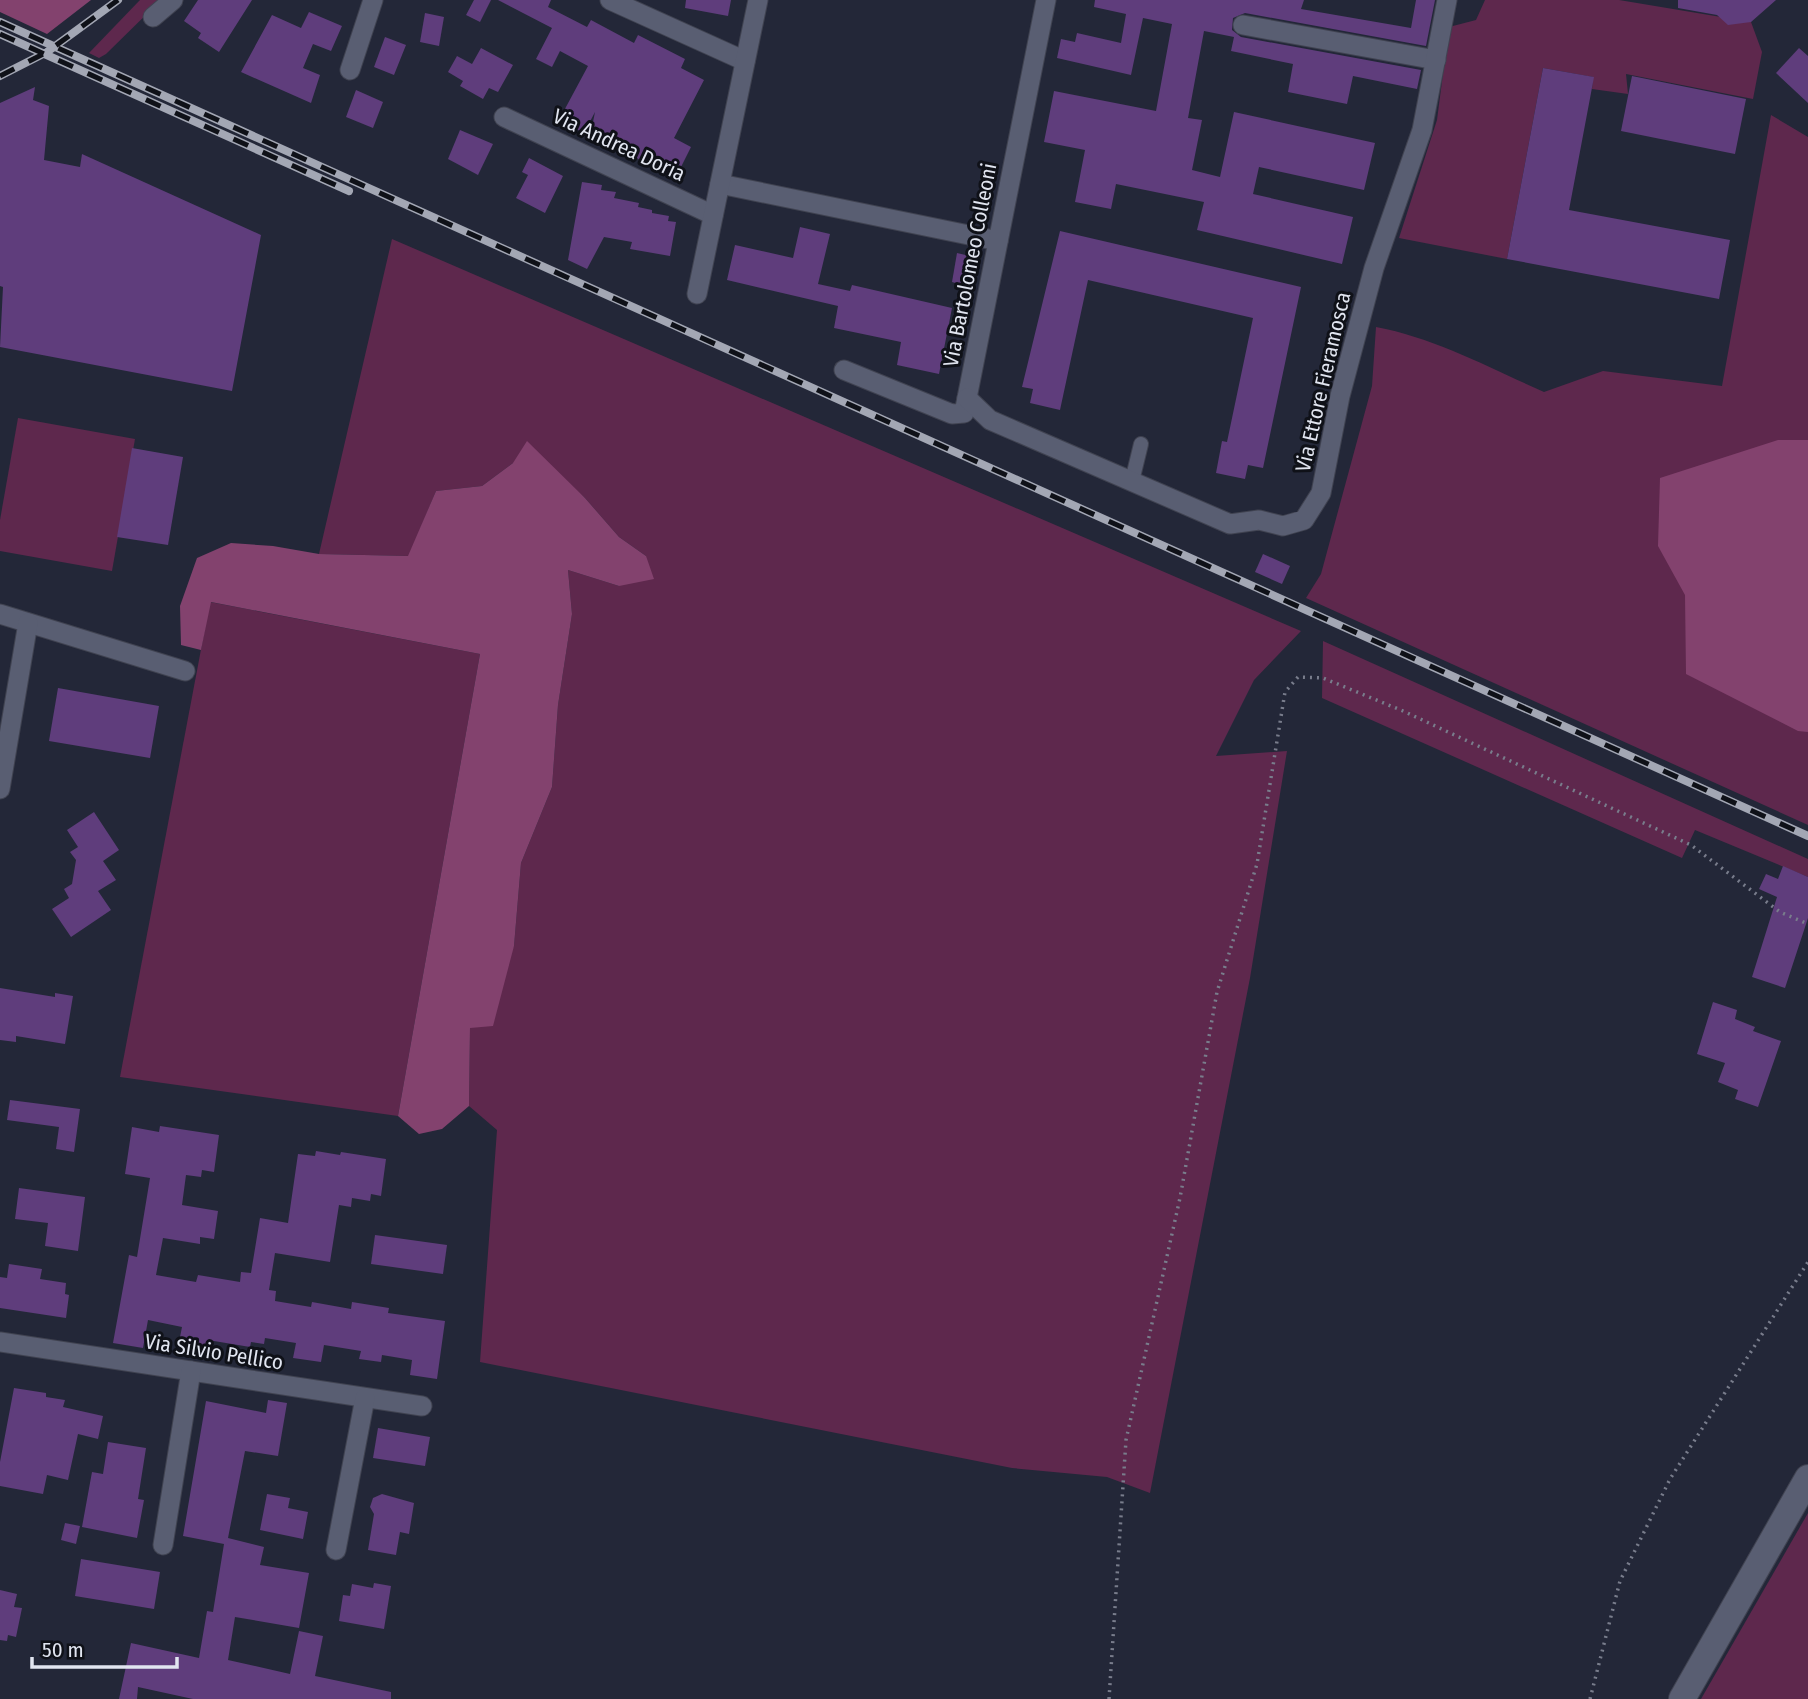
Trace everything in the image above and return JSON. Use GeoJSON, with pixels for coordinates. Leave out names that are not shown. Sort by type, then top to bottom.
{"type":"FeatureCollection","features":[{"type":"Feature","properties":{"kind":"main road"},"geometry":{"type":"LineString","coordinates":[[1682,1699],[1808,1478]]}},
{"type":"Feature","properties":{"kind":"street"},"geometry":{"type":"LineString","coordinates":[[153,18],[173,0]]}},
{"type":"Feature","properties":{"kind":"street"},"geometry":{"type":"LineString","coordinates":[[350,69],[373,0]]}},
{"type":"Feature","properties":{"kind":"street"},"geometry":{"type":"LineString","coordinates":[[610,0],[745,61]]}},
{"type":"Feature","properties":{"kind":"street"},"geometry":{"type":"LineString","coordinates":[[697,294],[758,0]]}},
{"type":"Feature","properties":{"kind":"street","name":"Via Bartolomeo Colleoni"},"geometry":{"type":"LineString","coordinates":[[844,370],[952,414],[964,413],[1046,0]]}},
{"type":"Feature","properties":{"kind":"street","name":"Via Ettore Fieramosca"},"geometry":{"type":"LineString","coordinates":[[967,398],[990,419],[1230,524],[1259,520],[1283,526],[1304,520],[1321,493],[1343,383],[1374,268],[1422,130],[1447,0]]}},
{"type":"Feature","properties":{"kind":"street"},"geometry":{"type":"LineString","coordinates":[[1243,25],[1436,60]]}},
{"type":"Feature","properties":{"kind":"street","name":"Via Andrea Doria"},"geometry":{"type":"LineString","coordinates":[[504,117],[713,215]]}},
{"type":"Feature","properties":{"kind":"street"},"geometry":{"type":"LineString","coordinates":[[720,184],[998,241]]}},
{"type":"Feature","properties":{"kind":"street"},"geometry":{"type":"LineString","coordinates":[[1132,481],[1141,444]]}},
{"type":"Feature","properties":{"kind":"street"},"geometry":{"type":"LineString","coordinates":[[0,614],[185,671]]}},
{"type":"Feature","properties":{"kind":"street"},"geometry":{"type":"LineString","coordinates":[[0,789],[28,623]]}},
{"type":"Feature","properties":{"kind":"street","name":"Via Silvio Pellico"},"geometry":{"type":"LineString","coordinates":[[0,1342],[422,1406]]}},
{"type":"Feature","properties":{"kind":"street"},"geometry":{"type":"LineString","coordinates":[[163,1545],[191,1371]]}},
{"type":"Feature","properties":{"kind":"street"},"geometry":{"type":"LineString","coordinates":[[336,1550],[365,1398]]}},
{"type":"Feature","properties":{"kind":"path"},"geometry":{"type":"LineString","coordinates":[[1109,1699],[1125,1440],[1180,1198],[1217,992],[1257,864],[1285,692],[1298,677],[1323,678],[1402,711],[1690,845],[1780,912],[1808,924]]}},
{"type":"Feature","properties":{"kind":"path"},"geometry":{"type":"LineString","coordinates":[[1590,1699],[1620,1581],[1670,1479],[1808,1262]]}},
{"type":"Feature","properties":{"kind":"shaded area"},"geometry":{"type":"Polygon","coordinates":[[[0,0],[91,0],[47,34],[0,12],[0,0]]]}},
{"type":"Feature","properties":{"kind":"shaded area"},"geometry":{"type":"Polygon","coordinates":[[[140,0],[161,0],[106,54],[99,58],[89,53],[140,0]]]}},
{"type":"Feature","properties":{"kind":"shaded area"},"geometry":{"type":"Polygon","coordinates":[[[1485,0],[1619,0],[1751,22],[1762,52],[1753,99],[1626,74],[1628,94],[1592,89],[1593,77],[1543,68],[1507,259],[1399,238],[1437,120],[1449,27],[1476,20],[1485,0]]]}},
{"type":"Feature","properties":{"kind":"shaded area"},"geometry":{"type":"Polygon","coordinates":[[[1771,115],[1808,137],[1808,825],[1306,598],[1321,574],[1372,386],[1376,327],[1441,346],[1544,392],[1603,371],[1722,386],[1771,115]]]}},
{"type":"Feature","properties":{"kind":"shaded area"},"geometry":{"type":"Polygon","coordinates":[[[392,239],[1301,631],[1254,680],[1216,756],[1287,751],[1250,978],[1150,1493],[1107,1477],[1012,1468],[480,1362],[497,1130],[469,1106],[470,1028],[514,946],[521,863],[552,787],[558,705],[572,614],[568,570],[619,586],[646,556],[619,537],[585,498],[555,472],[513,463],[482,486],[436,491],[409,556],[319,554],[392,239]]]}},
{"type":"Feature","properties":{"kind":"shaded area"},"geometry":{"type":"Polygon","coordinates":[[[18,418],[135,439],[112,571],[0,551],[0,520],[18,418]]]}},
{"type":"Feature","properties":{"kind":"shaded area"},"geometry":{"type":"Polygon","coordinates":[[[1778,440],[1808,440],[1808,732],[1798,731],[1686,674],[1685,595],[1658,546],[1660,478],[1778,440]]]}},
{"type":"Feature","properties":{"kind":"shaded area"},"geometry":{"type":"Polygon","coordinates":[[[527,441],[585,498],[619,537],[646,556],[654,579],[619,586],[568,570],[572,614],[558,705],[552,787],[521,863],[514,946],[493,1026],[470,1028],[469,1106],[442,1129],[419,1134],[398,1116],[480,654],[211,602],[201,650],[181,645],[180,606],[197,558],[231,543],[273,546],[319,554],[408,556],[436,491],[482,486],[513,463],[527,441]]]}},
{"type":"Feature","properties":{"kind":"shaded area"},"geometry":{"type":"Polygon","coordinates":[[[210,602],[480,654],[398,1116],[120,1077],[210,602]]]}},
{"type":"Feature","properties":{"kind":"shaded area"},"geometry":{"type":"Polygon","coordinates":[[[1323,641],[1808,859],[1808,877],[1695,830],[1682,858],[1322,698],[1323,641]]]}},
{"type":"Feature","properties":{"kind":"shaded area"},"geometry":{"type":"Polygon","coordinates":[[[1808,1513],[1808,1699],[1701,1699],[1808,1513]]]}},
{"type":"Feature","properties":{"kind":"building"},"geometry":{"type":"Polygon","coordinates":[[[198,0],[252,0],[219,52],[198,38],[201,33],[184,21],[198,0]]]}},
{"type":"Feature","properties":{"kind":"building"},"geometry":{"type":"Polygon","coordinates":[[[474,0],[491,0],[480,22],[466,15],[474,0]]]}},
{"type":"Feature","properties":{"kind":"building"},"geometry":{"type":"Polygon","coordinates":[[[498,0],[551,0],[548,7],[587,27],[591,20],[634,43],[638,35],[685,59],[681,68],[704,80],[674,138],[691,147],[675,179],[607,142],[605,145],[590,137],[595,112],[584,133],[559,120],[588,66],[560,51],[552,67],[536,59],[552,28],[498,0]]]}},
{"type":"Feature","properties":{"kind":"building"},"geometry":{"type":"Polygon","coordinates":[[[686,0],[731,0],[728,16],[685,8],[686,0]]]}},
{"type":"Feature","properties":{"kind":"building"},"geometry":{"type":"Polygon","coordinates":[[[1095,0],[1304,0],[1301,9],[1411,28],[1416,0],[1435,0],[1426,46],[1245,13],[1233,18],[1232,30],[1241,37],[1421,70],[1417,89],[1353,76],[1347,104],[1288,92],[1293,64],[1231,51],[1234,37],[1204,31],[1188,118],[1202,120],[1192,170],[1220,177],[1234,112],[1375,143],[1364,190],[1259,167],[1253,194],[1353,217],[1342,264],[1197,230],[1204,202],[1116,184],[1111,209],[1075,202],[1085,150],[1044,142],[1054,91],[1156,111],[1172,24],[1143,18],[1131,75],[1057,58],[1061,39],[1075,42],[1077,33],[1121,43],[1126,14],[1094,7],[1095,0]]]}},
{"type":"Feature","properties":{"kind":"building"},"geometry":{"type":"Polygon","coordinates":[[[1678,0],[1776,0],[1751,22],[1728,25],[1717,15],[1678,8],[1678,0]]]}},
{"type":"Feature","properties":{"kind":"building"},"geometry":{"type":"Polygon","coordinates":[[[309,12],[342,26],[331,51],[313,44],[303,68],[320,75],[311,103],[241,72],[272,15],[301,28],[309,12]]]}},
{"type":"Feature","properties":{"kind":"building"},"geometry":{"type":"Polygon","coordinates":[[[425,13],[444,17],[439,46],[420,42],[425,13]]]}},
{"type":"Feature","properties":{"kind":"building"},"geometry":{"type":"Polygon","coordinates":[[[385,37],[406,45],[394,75],[374,67],[385,37]]]}},
{"type":"Feature","properties":{"kind":"building"},"geometry":{"type":"Polygon","coordinates":[[[481,48],[513,65],[498,92],[489,88],[483,99],[460,86],[463,81],[448,72],[457,56],[472,64],[481,48]]]}},
{"type":"Feature","properties":{"kind":"building"},"geometry":{"type":"Polygon","coordinates":[[[1799,48],[1808,56],[1808,103],[1776,73],[1799,48]]]}},
{"type":"Feature","properties":{"kind":"building"},"geometry":{"type":"Polygon","coordinates":[[[1543,68],[1594,77],[1569,210],[1730,240],[1719,299],[1507,259],[1543,68]]]}},
{"type":"Feature","properties":{"kind":"building"},"geometry":{"type":"Polygon","coordinates":[[[1632,76],[1746,99],[1735,154],[1621,131],[1632,76]]]}},
{"type":"Feature","properties":{"kind":"building"},"geometry":{"type":"Polygon","coordinates":[[[35,87],[33,100],[49,106],[44,160],[80,167],[82,154],[261,235],[232,391],[0,347],[3,287],[0,286],[0,103],[35,87]]]}},
{"type":"Feature","properties":{"kind":"building"},"geometry":{"type":"Polygon","coordinates":[[[356,90],[383,102],[373,128],[346,117],[356,90]]]}},
{"type":"Feature","properties":{"kind":"building"},"geometry":{"type":"Polygon","coordinates":[[[460,130],[493,144],[478,175],[448,159],[460,130]]]}},
{"type":"Feature","properties":{"kind":"building"},"geometry":{"type":"Polygon","coordinates":[[[529,158],[563,176],[545,213],[516,198],[528,175],[522,172],[529,158]]]}},
{"type":"Feature","properties":{"kind":"building"},"geometry":{"type":"Polygon","coordinates":[[[582,182],[602,185],[601,190],[616,192],[614,198],[639,203],[638,207],[669,216],[668,221],[676,222],[670,256],[630,249],[632,242],[604,237],[587,269],[568,260],[582,182]]]}},
{"type":"Feature","properties":{"kind":"building"},"geometry":{"type":"Polygon","coordinates":[[[800,227],[830,234],[818,284],[850,291],[852,285],[952,308],[939,374],[897,365],[901,342],[834,328],[838,306],[727,280],[735,245],[793,258],[800,227]]]}},
{"type":"Feature","properties":{"kind":"building"},"geometry":{"type":"Polygon","coordinates":[[[1060,231],[1301,287],[1263,468],[1248,465],[1245,479],[1216,473],[1222,441],[1227,442],[1253,318],[1088,280],[1060,410],[1030,403],[1033,389],[1022,387],[1060,231]]]}},
{"type":"Feature","properties":{"kind":"building"},"geometry":{"type":"Polygon","coordinates":[[[957,253],[974,257],[969,287],[952,282],[957,253]]]}},
{"type":"Feature","properties":{"kind":"building"},"geometry":{"type":"Polygon","coordinates":[[[132,448],[183,457],[168,545],[117,537],[132,448]]]}},
{"type":"Feature","properties":{"kind":"building"},"geometry":{"type":"Polygon","coordinates":[[[1263,554],[1290,566],[1282,584],[1255,572],[1263,554]]]}},
{"type":"Feature","properties":{"kind":"building"},"geometry":{"type":"Polygon","coordinates":[[[58,688],[159,706],[150,758],[49,741],[58,688]]]}},
{"type":"Feature","properties":{"kind":"building"},"geometry":{"type":"Polygon","coordinates":[[[94,812],[119,850],[103,861],[116,880],[98,891],[111,910],[71,937],[52,909],[69,898],[64,889],[72,884],[76,860],[70,852],[78,847],[67,830],[94,812]]]}},
{"type":"Feature","properties":{"kind":"building"},"geometry":{"type":"Polygon","coordinates":[[[1783,866],[1808,877],[1808,918],[1785,988],[1752,977],[1777,897],[1759,889],[1766,874],[1778,879],[1783,866]]]}},
{"type":"Feature","properties":{"kind":"building"},"geometry":{"type":"Polygon","coordinates":[[[0,988],[55,997],[55,993],[73,996],[65,1044],[16,1036],[16,1042],[0,1040],[0,988]]]}},
{"type":"Feature","properties":{"kind":"building"},"geometry":{"type":"Polygon","coordinates":[[[1713,1002],[1737,1010],[1735,1019],[1755,1027],[1753,1031],[1781,1041],[1758,1107],[1735,1099],[1738,1090],[1718,1082],[1725,1063],[1697,1054],[1713,1002]]]}},
{"type":"Feature","properties":{"kind":"building"},"geometry":{"type":"Polygon","coordinates":[[[10,1100],[80,1109],[74,1152],[56,1149],[59,1127],[7,1120],[10,1100]]]}},
{"type":"Feature","properties":{"kind":"building"},"geometry":{"type":"Polygon","coordinates":[[[160,1126],[219,1135],[214,1172],[202,1170],[201,1177],[186,1175],[182,1205],[218,1211],[214,1239],[200,1237],[200,1244],[163,1238],[156,1275],[196,1282],[198,1275],[240,1282],[241,1272],[251,1273],[260,1218],[288,1223],[298,1154],[315,1156],[316,1151],[340,1155],[341,1152],[386,1159],[381,1196],[371,1194],[370,1201],[352,1198],[351,1207],[339,1205],[330,1262],[275,1253],[269,1290],[276,1291],[275,1301],[311,1307],[312,1302],[351,1309],[352,1302],[389,1308],[388,1313],[445,1321],[437,1379],[410,1375],[412,1360],[382,1355],[381,1362],[359,1359],[361,1351],[324,1345],[321,1362],[293,1358],[296,1343],[265,1338],[264,1344],[251,1342],[250,1347],[208,1340],[207,1347],[179,1342],[182,1327],[148,1320],[143,1348],[113,1343],[129,1255],[137,1257],[150,1178],[125,1174],[132,1127],[159,1132],[160,1126]]]}},
{"type":"Feature","properties":{"kind":"building"},"geometry":{"type":"Polygon","coordinates":[[[19,1188],[85,1197],[78,1251],[45,1246],[48,1223],[15,1219],[19,1188]]]}},
{"type":"Feature","properties":{"kind":"building"},"geometry":{"type":"Polygon","coordinates":[[[375,1235],[447,1245],[443,1274],[371,1264],[375,1235]]]}},
{"type":"Feature","properties":{"kind":"building"},"geometry":{"type":"Polygon","coordinates":[[[9,1264],[42,1269],[40,1279],[66,1283],[65,1294],[69,1295],[66,1318],[0,1308],[0,1277],[7,1278],[9,1264]]]}},
{"type":"Feature","properties":{"kind":"building"},"geometry":{"type":"Polygon","coordinates":[[[14,1388],[46,1393],[46,1397],[65,1400],[63,1407],[103,1416],[98,1439],[78,1434],[68,1480],[47,1475],[43,1494],[0,1486],[0,1462],[14,1388]]]}},
{"type":"Feature","properties":{"kind":"building"},"geometry":{"type":"Polygon","coordinates":[[[268,1400],[287,1403],[278,1456],[245,1451],[228,1538],[264,1547],[260,1565],[309,1573],[299,1628],[235,1617],[228,1660],[290,1674],[299,1631],[323,1636],[315,1676],[391,1692],[391,1699],[193,1699],[138,1687],[137,1699],[119,1699],[131,1643],[199,1658],[207,1611],[213,1612],[224,1544],[183,1536],[206,1401],[266,1413],[268,1400]]]}},
{"type":"Feature","properties":{"kind":"building"},"geometry":{"type":"Polygon","coordinates":[[[378,1428],[430,1437],[425,1466],[373,1458],[378,1428]]]}},
{"type":"Feature","properties":{"kind":"building"},"geometry":{"type":"Polygon","coordinates":[[[108,1442],[146,1448],[138,1499],[144,1500],[137,1538],[82,1527],[92,1472],[103,1474],[108,1442]]]}},
{"type":"Feature","properties":{"kind":"building"},"geometry":{"type":"Polygon","coordinates":[[[267,1494],[290,1498],[288,1508],[308,1512],[303,1539],[260,1530],[267,1494]]]}},
{"type":"Feature","properties":{"kind":"building"},"geometry":{"type":"Polygon","coordinates":[[[382,1494],[414,1503],[409,1534],[400,1532],[396,1555],[368,1550],[374,1514],[370,1507],[373,1498],[382,1494]]]}},
{"type":"Feature","properties":{"kind":"building"},"geometry":{"type":"Polygon","coordinates":[[[65,1523],[80,1526],[76,1544],[61,1540],[65,1523]]]}},
{"type":"Feature","properties":{"kind":"building"},"geometry":{"type":"Polygon","coordinates":[[[81,1559],[160,1572],[154,1609],[75,1596],[81,1559]]]}},
{"type":"Feature","properties":{"kind":"building"},"geometry":{"type":"Polygon","coordinates":[[[374,1583],[391,1586],[384,1629],[339,1621],[343,1595],[350,1596],[352,1584],[373,1588],[374,1583]]]}},
{"type":"Feature","properties":{"kind":"building"},"geometry":{"type":"Polygon","coordinates":[[[0,1590],[17,1594],[14,1607],[22,1608],[16,1637],[8,1635],[7,1641],[0,1640],[0,1590]]]}},
{"type":"Feature","properties":{"kind":"railway"},"geometry":{"type":"LineString","coordinates":[[0,76],[47,52],[118,0]]}},
{"type":"Feature","properties":{"kind":"railway"},"geometry":{"type":"LineString","coordinates":[[0,22],[1808,836]]}},
{"type":"Feature","properties":{"kind":"railway"},"geometry":{"type":"LineString","coordinates":[[0,34],[349,191]]}}]}
